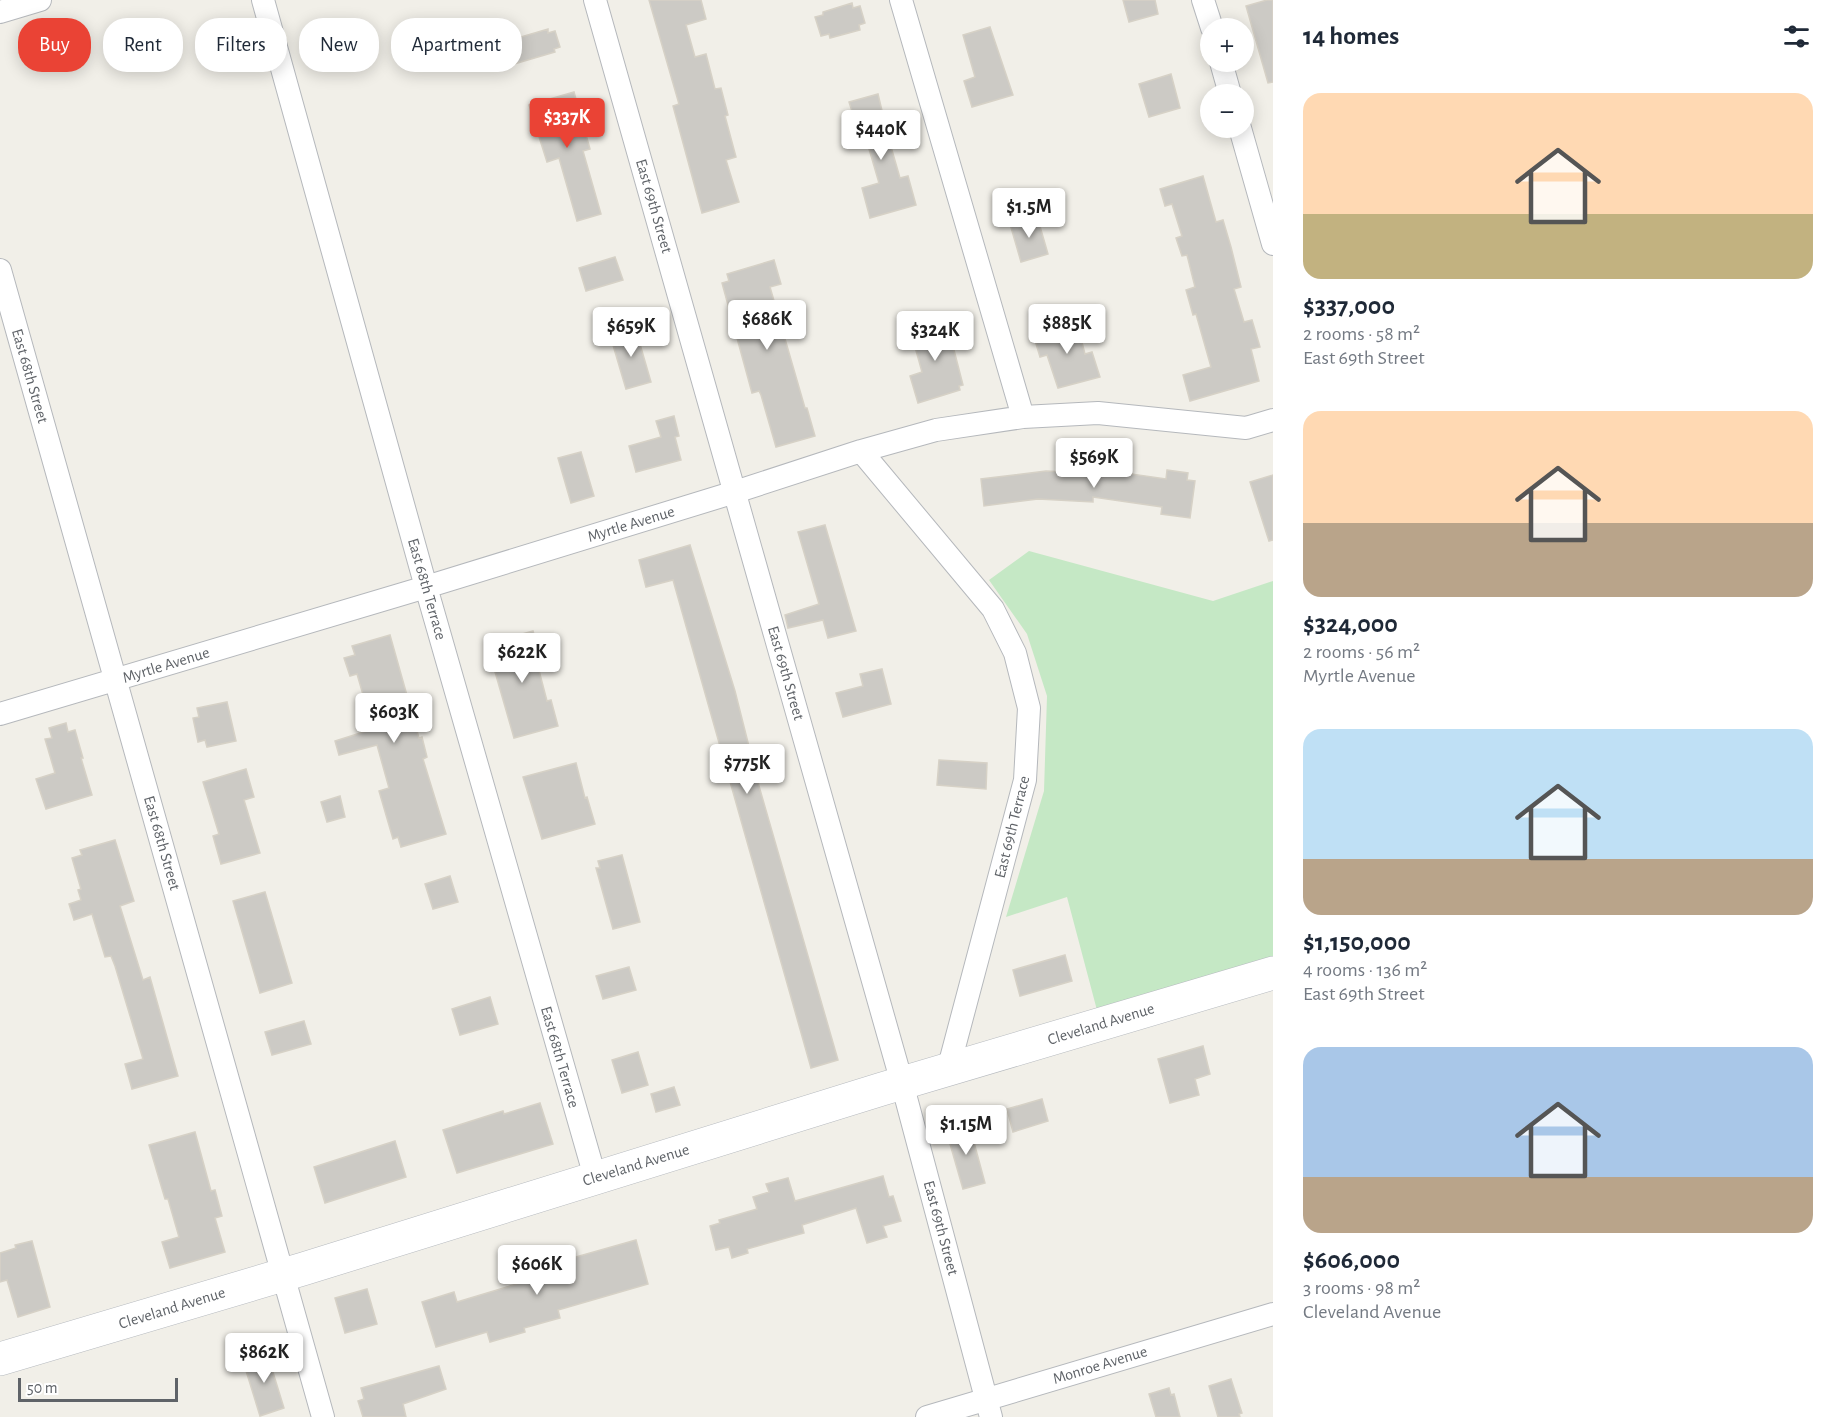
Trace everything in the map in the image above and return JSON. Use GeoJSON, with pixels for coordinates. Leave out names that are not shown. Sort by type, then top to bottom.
{"type":"FeatureCollection","features":[{"type":"Feature","properties":{"kind":"main road","name":"Cleveland Avenue"},"geometry":{"type":"LineString","coordinates":[[0,1359],[284,1274],[902,1083],[1273,973]]}},
{"type":"Feature","properties":{"kind":"street"},"geometry":{"type":"LineString","coordinates":[[0,12],[40,0]]}},
{"type":"Feature","properties":{"kind":"street","name":"East 68th Terrace"},"geometry":{"type":"LineString","coordinates":[[263,0],[594,1177]]}},
{"type":"Feature","properties":{"kind":"street","name":"East 69th Street"},"geometry":{"type":"LineString","coordinates":[[595,0],[902,1083],[988,1408]]}},
{"type":"Feature","properties":{"kind":"street"},"geometry":{"type":"LineString","coordinates":[[901,0],[1023,417]]}},
{"type":"Feature","properties":{"kind":"street"},"geometry":{"type":"LineString","coordinates":[[1203,0],[1209,18]]}},
{"type":"Feature","properties":{"kind":"street"},"geometry":{"type":"LineString","coordinates":[[1243,138],[1273,244]]}},
{"type":"Feature","properties":{"kind":"street","name":"East 68th Street"},"geometry":{"type":"LineString","coordinates":[[0,270],[324,1417]]}},
{"type":"Feature","properties":{"kind":"street","name":"Myrtle Avenue"},"geometry":{"type":"LineString","coordinates":[[0,714],[936,430],[1023,417],[1098,413],[1246,428],[1273,420]]}},
{"type":"Feature","properties":{"kind":"street","name":"East 69th Terrace"},"geometry":{"type":"LineString","coordinates":[[861,451],[993,609],[1015,652],[1029,708],[1025,780],[948,1070]]}},
{"type":"Feature","properties":{"kind":"street","name":"Monroe Avenue"},"geometry":{"type":"LineString","coordinates":[[927,1417],[988,1408],[1273,1314]]}},
{"type":"Feature","properties":{"kind":"green space"},"geometry":{"type":"Polygon","coordinates":[[[1029,551],[1213,601],[1273,581],[1273,959],[1098,1014],[1067,897],[1006,917],[1044,791],[1047,696],[1027,634],[989,580],[1029,551]]]}},
{"type":"Feature","properties":{"kind":"building"},"geometry":{"type":"Polygon","coordinates":[[[649,0],[701,0],[706,19],[686,25],[695,57],[706,54],[715,89],[721,88],[728,115],[725,116],[736,157],[726,160],[739,202],[702,213],[673,106],[679,104],[649,0]]]}},
{"type":"Feature","properties":{"kind":"building"},"geometry":{"type":"Polygon","coordinates":[[[1123,0],[1155,0],[1158,14],[1129,22],[1123,0]]]}},
{"type":"Feature","properties":{"kind":"building"},"geometry":{"type":"Polygon","coordinates":[[[1273,0],[1273,82],[1268,83],[1254,34],[1254,18],[1249,18],[1246,6],[1273,0]]]}},
{"type":"Feature","properties":{"kind":"building"},"geometry":{"type":"Polygon","coordinates":[[[852,3],[853,8],[860,6],[865,23],[859,25],[860,30],[830,38],[829,34],[821,36],[815,17],[823,15],[823,12],[852,3]]]}},
{"type":"Feature","properties":{"kind":"building"},"geometry":{"type":"Polygon","coordinates":[[[990,27],[1013,95],[972,107],[964,81],[975,77],[963,35],[990,27]]]}},
{"type":"Feature","properties":{"kind":"building"},"geometry":{"type":"Polygon","coordinates":[[[548,29],[548,33],[555,31],[560,47],[554,49],[555,52],[522,62],[522,37],[548,29]]]}},
{"type":"Feature","properties":{"kind":"building"},"geometry":{"type":"Polygon","coordinates":[[[1171,74],[1180,108],[1149,117],[1139,84],[1171,74]]]}},
{"type":"Feature","properties":{"kind":"building"},"geometry":{"type":"Polygon","coordinates":[[[574,92],[590,149],[583,151],[601,214],[577,221],[559,158],[547,162],[529,105],[574,92]]]}},
{"type":"Feature","properties":{"kind":"building"},"geometry":{"type":"Polygon","coordinates":[[[878,94],[900,178],[908,176],[916,205],[870,218],[862,188],[879,183],[862,125],[857,127],[849,102],[878,94]]]}},
{"type":"Feature","properties":{"kind":"building"},"geometry":{"type":"Polygon","coordinates":[[[1203,176],[1216,222],[1223,220],[1231,247],[1241,287],[1234,289],[1244,322],[1252,320],[1260,347],[1251,349],[1259,381],[1190,401],[1183,375],[1211,367],[1196,314],[1193,315],[1186,290],[1195,287],[1187,255],[1182,256],[1176,238],[1182,236],[1172,204],[1165,206],[1160,189],[1203,176]]]}},
{"type":"Feature","properties":{"kind":"building"},"geometry":{"type":"Polygon","coordinates":[[[1037,216],[1048,254],[1021,262],[1010,224],[1037,216]]]}},
{"type":"Feature","properties":{"kind":"building"},"geometry":{"type":"Polygon","coordinates":[[[615,257],[623,280],[586,291],[579,268],[615,257]]]}},
{"type":"Feature","properties":{"kind":"building"},"geometry":{"type":"Polygon","coordinates":[[[774,260],[781,284],[770,287],[815,436],[776,447],[761,395],[759,391],[752,393],[722,283],[729,281],[727,274],[774,260]]]}},
{"type":"Feature","properties":{"kind":"building"},"geometry":{"type":"Polygon","coordinates":[[[946,319],[963,385],[959,386],[960,390],[918,403],[910,376],[922,372],[910,329],[946,319]]]}},
{"type":"Feature","properties":{"kind":"building"},"geometry":{"type":"Polygon","coordinates":[[[1070,322],[1071,325],[1077,323],[1085,354],[1092,352],[1100,377],[1058,388],[1047,355],[1040,357],[1034,337],[1042,335],[1040,331],[1070,322]]]}},
{"type":"Feature","properties":{"kind":"building"},"geometry":{"type":"Polygon","coordinates":[[[635,327],[651,382],[626,389],[610,335],[635,327]]]}},
{"type":"Feature","properties":{"kind":"building"},"geometry":{"type":"Polygon","coordinates":[[[674,416],[679,436],[675,437],[681,460],[636,472],[629,446],[661,437],[656,421],[674,416]]]}},
{"type":"Feature","properties":{"kind":"building"},"geometry":{"type":"Polygon","coordinates":[[[581,452],[594,496],[571,503],[558,458],[581,452]]]}},
{"type":"Feature","properties":{"kind":"building"},"geometry":{"type":"Polygon","coordinates":[[[1167,470],[1188,473],[1187,480],[1195,481],[1190,518],[1161,514],[1162,507],[1093,497],[1093,502],[1038,499],[984,506],[981,479],[1046,471],[1111,474],[1111,471],[1166,479],[1167,470]]]}},
{"type":"Feature","properties":{"kind":"building"},"geometry":{"type":"Polygon","coordinates":[[[1273,475],[1273,540],[1269,541],[1250,482],[1273,475]]]}},
{"type":"Feature","properties":{"kind":"building"},"geometry":{"type":"Polygon","coordinates":[[[825,525],[856,631],[828,638],[823,620],[788,628],[785,615],[819,604],[798,532],[825,525]]]}},
{"type":"Feature","properties":{"kind":"building"},"geometry":{"type":"Polygon","coordinates":[[[690,545],[735,691],[759,786],[838,1060],[811,1068],[673,580],[646,587],[639,560],[690,545]]]}},
{"type":"Feature","properties":{"kind":"building"},"geometry":{"type":"Polygon","coordinates":[[[533,631],[541,658],[536,659],[547,701],[551,700],[558,726],[514,738],[487,644],[533,631]]]}},
{"type":"Feature","properties":{"kind":"building"},"geometry":{"type":"Polygon","coordinates":[[[390,635],[419,738],[422,737],[427,757],[423,759],[446,834],[401,847],[398,837],[393,839],[379,791],[389,788],[377,745],[339,755],[335,741],[373,729],[357,674],[350,676],[344,658],[355,655],[352,646],[390,635]]]}},
{"type":"Feature","properties":{"kind":"building"},"geometry":{"type":"Polygon","coordinates":[[[882,669],[891,704],[843,717],[836,693],[863,686],[860,674],[882,669]]]}},
{"type":"Feature","properties":{"kind":"building"},"geometry":{"type":"Polygon","coordinates":[[[227,702],[236,741],[207,747],[205,740],[198,742],[193,718],[199,717],[197,708],[227,702]]]}},
{"type":"Feature","properties":{"kind":"building"},"geometry":{"type":"Polygon","coordinates":[[[66,723],[68,732],[75,730],[92,795],[46,809],[36,779],[55,773],[45,739],[52,738],[49,728],[66,723]]]}},
{"type":"Feature","properties":{"kind":"building"},"geometry":{"type":"Polygon","coordinates":[[[939,760],[987,763],[986,789],[937,785],[939,760]]]}},
{"type":"Feature","properties":{"kind":"building"},"geometry":{"type":"Polygon","coordinates":[[[576,763],[585,798],[587,797],[595,824],[542,839],[523,777],[576,763]]]}},
{"type":"Feature","properties":{"kind":"building"},"geometry":{"type":"Polygon","coordinates":[[[246,769],[254,797],[244,800],[260,853],[221,864],[213,836],[219,834],[203,782],[246,769]]]}},
{"type":"Feature","properties":{"kind":"building"},"geometry":{"type":"Polygon","coordinates":[[[340,796],[345,817],[327,822],[321,802],[340,796]]]}},
{"type":"Feature","properties":{"kind":"building"},"geometry":{"type":"Polygon","coordinates":[[[115,840],[134,901],[120,906],[143,980],[150,977],[178,1076],[132,1089],[125,1064],[143,1059],[115,966],[111,956],[105,957],[92,914],[74,920],[69,904],[81,900],[78,890],[81,889],[72,858],[82,855],[80,850],[115,840]]]}},
{"type":"Feature","properties":{"kind":"building"},"geometry":{"type":"Polygon","coordinates":[[[622,855],[640,922],[613,929],[596,868],[600,868],[598,861],[622,855]]]}},
{"type":"Feature","properties":{"kind":"building"},"geometry":{"type":"Polygon","coordinates":[[[450,876],[458,902],[433,909],[425,884],[450,876]]]}},
{"type":"Feature","properties":{"kind":"building"},"geometry":{"type":"Polygon","coordinates":[[[265,892],[292,983],[260,993],[233,901],[265,892]]]}},
{"type":"Feature","properties":{"kind":"building"},"geometry":{"type":"Polygon","coordinates":[[[1065,955],[1072,981],[1020,996],[1013,970],[1065,955]]]}},
{"type":"Feature","properties":{"kind":"building"},"geometry":{"type":"Polygon","coordinates":[[[629,967],[636,990],[603,999],[596,976],[629,967]]]}},
{"type":"Feature","properties":{"kind":"building"},"geometry":{"type":"Polygon","coordinates":[[[490,997],[498,1024],[460,1035],[452,1009],[490,997]]]}},
{"type":"Feature","properties":{"kind":"building"},"geometry":{"type":"Polygon","coordinates":[[[304,1021],[311,1044],[272,1055],[265,1032],[304,1021]]]}},
{"type":"Feature","properties":{"kind":"building"},"geometry":{"type":"Polygon","coordinates":[[[1203,1046],[1210,1074],[1195,1079],[1199,1095],[1170,1103],[1158,1059],[1203,1046]]]}},
{"type":"Feature","properties":{"kind":"building"},"geometry":{"type":"Polygon","coordinates":[[[638,1052],[648,1085],[622,1093],[612,1060],[638,1052]]]}},
{"type":"Feature","properties":{"kind":"building"},"geometry":{"type":"Polygon","coordinates":[[[674,1087],[680,1105],[656,1112],[651,1094],[674,1087]]]}},
{"type":"Feature","properties":{"kind":"building"},"geometry":{"type":"Polygon","coordinates":[[[1042,1099],[1048,1121],[1013,1132],[1007,1109],[1042,1099]]]}},
{"type":"Feature","properties":{"kind":"building"},"geometry":{"type":"Polygon","coordinates":[[[540,1103],[553,1144],[457,1173],[443,1130],[503,1111],[504,1114],[540,1103]]]}},
{"type":"Feature","properties":{"kind":"building"},"geometry":{"type":"Polygon","coordinates":[[[969,1124],[985,1183],[963,1189],[946,1130],[969,1124]]]}},
{"type":"Feature","properties":{"kind":"building"},"geometry":{"type":"Polygon","coordinates":[[[195,1132],[211,1191],[215,1190],[222,1216],[215,1218],[225,1252],[170,1268],[162,1242],[179,1237],[149,1145],[195,1132]]]}},
{"type":"Feature","properties":{"kind":"building"},"geometry":{"type":"Polygon","coordinates":[[[395,1141],[406,1177],[325,1203],[314,1167],[395,1141]]]}},
{"type":"Feature","properties":{"kind":"building"},"geometry":{"type":"Polygon","coordinates":[[[883,1176],[889,1197],[893,1196],[901,1221],[883,1226],[887,1237],[867,1243],[856,1208],[802,1225],[804,1233],[747,1249],[748,1253],[732,1258],[729,1247],[716,1250],[710,1226],[720,1223],[719,1220],[757,1209],[753,1197],[769,1192],[766,1184],[788,1178],[795,1201],[883,1176]]]}},
{"type":"Feature","properties":{"kind":"building"},"geometry":{"type":"Polygon","coordinates":[[[636,1240],[648,1284],[558,1310],[560,1318],[524,1328],[525,1332],[490,1342],[487,1332],[436,1347],[422,1302],[454,1292],[457,1302],[523,1282],[521,1275],[636,1240]]]}},
{"type":"Feature","properties":{"kind":"building"},"geometry":{"type":"Polygon","coordinates":[[[32,1241],[50,1307],[18,1317],[7,1280],[0,1282],[0,1253],[16,1248],[15,1245],[32,1241]]]}},
{"type":"Feature","properties":{"kind":"building"},"geometry":{"type":"Polygon","coordinates":[[[367,1289],[377,1324],[345,1333],[335,1298],[367,1289]]]}},
{"type":"Feature","properties":{"kind":"building"},"geometry":{"type":"Polygon","coordinates":[[[267,1353],[284,1408],[260,1416],[243,1361],[267,1353]]]}},
{"type":"Feature","properties":{"kind":"building"},"geometry":{"type":"Polygon","coordinates":[[[439,1366],[446,1389],[403,1404],[406,1417],[363,1417],[358,1401],[364,1399],[361,1388],[439,1366]]]}},
{"type":"Feature","properties":{"kind":"building"},"geometry":{"type":"Polygon","coordinates":[[[1231,1379],[1242,1413],[1239,1414],[1240,1417],[1218,1417],[1209,1386],[1231,1379]]]}},
{"type":"Feature","properties":{"kind":"building"},"geometry":{"type":"Polygon","coordinates":[[[1169,1388],[1171,1395],[1174,1394],[1180,1417],[1156,1417],[1149,1394],[1169,1388]]]}}]}
